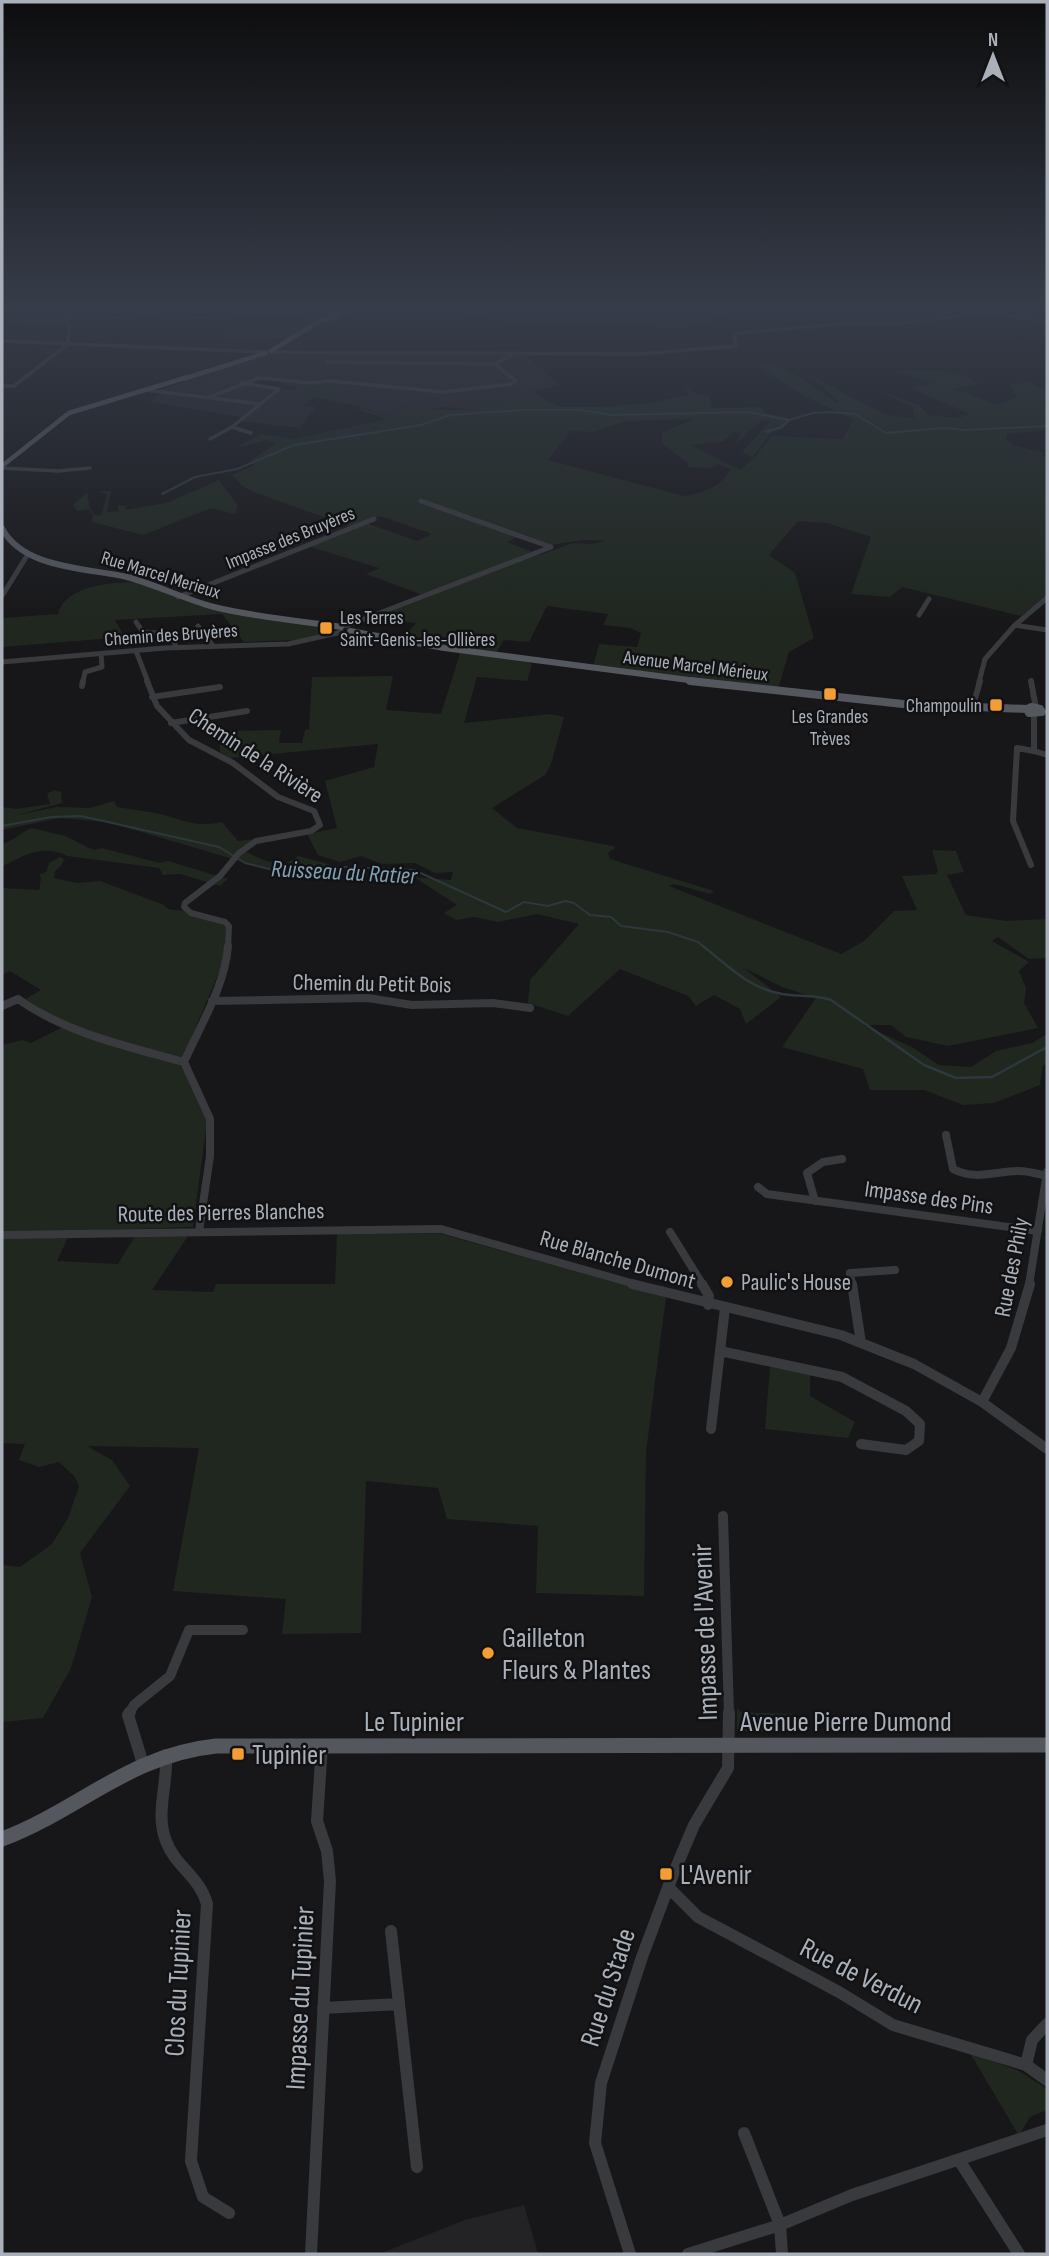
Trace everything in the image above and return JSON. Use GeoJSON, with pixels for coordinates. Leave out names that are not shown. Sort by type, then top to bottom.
{"type":"FeatureCollection","features":[{"type":"Feature","properties":{"kind":"main road"},"geometry":{"type":"LineString","coordinates":[[3,465],[71,412]]}},
{"type":"Feature","properties":{"kind":"main road","name":"Rue Marcel Merieux"},"geometry":{"type":"LineString","coordinates":[[2,528],[3,536],[9,542],[28,554],[130,578],[178,597],[224,609],[345,629]]}},
{"type":"Feature","properties":{"kind":"main road","name":"Avenue Marcel Mérieux"},"geometry":{"type":"LineString","coordinates":[[345,629],[444,648],[732,686],[904,704],[1037,711]]}},
{"type":"Feature","properties":{"kind":"main road","name":"Avenue Pierre Dumond"},"geometry":{"type":"LineString","coordinates":[[646,1746],[1047,1745]]}},
{"type":"Feature","properties":{"kind":"main road","name":"Le Tupinier"},"geometry":{"type":"LineString","coordinates":[[2,1839],[26,1829],[143,1764],[196,1747],[646,1746]]}},
{"type":"Feature","properties":{"kind":"street"},"geometry":{"type":"LineString","coordinates":[[210,439],[232,427],[250,412]]}},
{"type":"Feature","properties":{"kind":"street"},"geometry":{"type":"LineString","coordinates":[[232,427],[251,433]]}},
{"type":"Feature","properties":{"kind":"street"},"geometry":{"type":"LineString","coordinates":[[3,465],[58,471],[90,468]]}},
{"type":"Feature","properties":{"kind":"street","name":"Chemin des Bruyères"},"geometry":{"type":"LineString","coordinates":[[2,662],[303,640],[345,629],[551,547],[421,500]]}},
{"type":"Feature","properties":{"kind":"street","name":"Impasse des Bruyères"},"geometry":{"type":"LineString","coordinates":[[178,597],[374,519]]}},
{"type":"Feature","properties":{"kind":"street"},"geometry":{"type":"LineString","coordinates":[[2,596],[28,554]]}},
{"type":"Feature","properties":{"kind":"street"},"geometry":{"type":"LineString","coordinates":[[973,706],[985,659],[1015,625],[1047,598]]}},
{"type":"Feature","properties":{"kind":"street"},"geometry":{"type":"LineString","coordinates":[[919,615],[929,599]]}},
{"type":"Feature","properties":{"kind":"street"},"geometry":{"type":"LineString","coordinates":[[136,622],[143,632],[170,634],[177,648]]}},
{"type":"Feature","properties":{"kind":"street"},"geometry":{"type":"LineString","coordinates":[[1015,625],[1047,630]]}},
{"type":"Feature","properties":{"kind":"street"},"geometry":{"type":"LineString","coordinates":[[198,626],[213,646]]}},
{"type":"Feature","properties":{"kind":"street","name":"Chemin de la Rivière"},"geometry":{"type":"LineString","coordinates":[[136,651],[152,697],[164,717],[189,740],[233,763],[278,797],[314,811],[318,818],[318,829],[256,841],[237,855],[220,876],[189,899],[184,906],[191,913],[225,922],[229,926],[227,958],[212,1001],[184,1062]]}},
{"type":"Feature","properties":{"kind":"street"},"geometry":{"type":"LineString","coordinates":[[82,686],[85,672],[102,667],[101,654]]}},
{"type":"Feature","properties":{"kind":"street"},"geometry":{"type":"LineString","coordinates":[[1031,681],[1037,711],[1034,751]]}},
{"type":"Feature","properties":{"kind":"street"},"geometry":{"type":"LineString","coordinates":[[152,697],[220,687]]}},
{"type":"Feature","properties":{"kind":"street"},"geometry":{"type":"LineString","coordinates":[[171,723],[247,711]]}},
{"type":"Feature","properties":{"kind":"street"},"geometry":{"type":"LineString","coordinates":[[1031,865],[1013,821],[1017,748],[1047,755]]}},
{"type":"Feature","properties":{"kind":"street","name":"Chemin du Petit Bois"},"geometry":{"type":"LineString","coordinates":[[212,1001],[368,998],[412,1005],[493,1003],[530,1008]]}},
{"type":"Feature","properties":{"kind":"street"},"geometry":{"type":"LineString","coordinates":[[2,1006],[18,999],[73,1031],[184,1062],[210,1119],[210,1156],[200,1231]]}},
{"type":"Feature","properties":{"kind":"street"},"geometry":{"type":"LineString","coordinates":[[946,1135],[953,1169],[960,1173],[990,1177],[1021,1171],[1047,1174]]}},
{"type":"Feature","properties":{"kind":"street","name":"Impasse des Pins"},"geometry":{"type":"LineString","coordinates":[[815,1201],[807,1173],[811,1166],[829,1159],[842,1159]]}},
{"type":"Feature","properties":{"kind":"street","name":"Rue des Phily"},"geometry":{"type":"LineString","coordinates":[[982,1402],[1000,1377],[1026,1311],[1047,1174]]}},
{"type":"Feature","properties":{"kind":"street","name":"Impasse des Pins"},"geometry":{"type":"LineString","coordinates":[[758,1187],[768,1194],[1038,1231]]}},
{"type":"Feature","properties":{"kind":"street","name":"Route des Pierres Blanches"},"geometry":{"type":"LineString","coordinates":[[2,1235],[442,1230]]}},
{"type":"Feature","properties":{"kind":"street","name":"Rue Blanche Dumont"},"geometry":{"type":"LineString","coordinates":[[442,1230],[708,1305],[841,1335],[914,1364],[982,1402],[1047,1448]]}},
{"type":"Feature","properties":{"kind":"street"},"geometry":{"type":"LineString","coordinates":[[670,1232],[709,1296],[708,1305]]}},
{"type":"Feature","properties":{"kind":"street"},"geometry":{"type":"LineString","coordinates":[[861,1343],[850,1273],[895,1270]]}},
{"type":"Feature","properties":{"kind":"street"},"geometry":{"type":"LineString","coordinates":[[711,1429],[724,1308]]}},
{"type":"Feature","properties":{"kind":"street"},"geometry":{"type":"LineString","coordinates":[[720,1351],[842,1377],[906,1411],[920,1424],[919,1441],[906,1450],[861,1444]]}},
{"type":"Feature","properties":{"kind":"street","name":"Impasse de l'Avenir"},"geometry":{"type":"LineString","coordinates":[[723,1516],[729,1746]]}},
{"type":"Feature","properties":{"kind":"street"},"geometry":{"type":"LineString","coordinates":[[143,1764],[128,1715],[134,1705],[170,1676],[189,1630],[243,1630]]}},
{"type":"Feature","properties":{"kind":"street","name":"Impasse du Tupinier"},"geometry":{"type":"LineString","coordinates":[[311,2254],[330,1881],[327,1851],[317,1821],[322,1745]]}},
{"type":"Feature","properties":{"kind":"street","name":"Rue du Stade"},"geometry":{"type":"LineString","coordinates":[[630,2254],[595,2143],[601,2083],[621,2018],[668,1887],[694,1825],[728,1769],[729,1746]]}},
{"type":"Feature","properties":{"kind":"street","name":"Clos du Tupinier"},"geometry":{"type":"LineString","coordinates":[[166,1755],[168,1767],[162,1824],[164,1839],[170,1850],[200,1882],[207,1903],[191,2161],[203,2197],[229,2213]]}},
{"type":"Feature","properties":{"kind":"street","name":"Rue de Verdun"},"geometry":{"type":"LineString","coordinates":[[668,1887],[698,1917],[839,1992],[893,2025],[1026,2065],[1047,2080]]}},
{"type":"Feature","properties":{"kind":"street"},"geometry":{"type":"LineString","coordinates":[[391,1931],[417,2167]]}},
{"type":"Feature","properties":{"kind":"street"},"geometry":{"type":"LineString","coordinates":[[323,2008],[399,2004]]}},
{"type":"Feature","properties":{"kind":"street"},"geometry":{"type":"LineString","coordinates":[[1026,2065],[1032,2040],[1047,2024]]}},
{"type":"Feature","properties":{"kind":"street"},"geometry":{"type":"LineString","coordinates":[[688,2254],[780,2225],[852,2195],[1047,2130]]}},
{"type":"Feature","properties":{"kind":"street"},"geometry":{"type":"LineString","coordinates":[[744,2133],[780,2225],[782,2254]]}},
{"type":"Feature","properties":{"kind":"street"},"geometry":{"type":"LineString","coordinates":[[959,2160],[1019,2254]]}},
{"type":"Feature","properties":{"kind":"shaded area"},"geometry":{"type":"Polygon","coordinates":[[[212,412],[312,412],[300,428],[239,421],[241,417],[212,412]]]}},
{"type":"Feature","properties":{"kind":"shaded area"},"geometry":{"type":"Polygon","coordinates":[[[367,412],[389,416],[399,412],[764,412],[786,417],[790,422],[782,429],[772,431],[753,457],[742,452],[771,421],[762,420],[734,445],[741,433],[734,432],[722,442],[691,445],[740,470],[756,456],[771,436],[843,439],[853,419],[838,412],[881,412],[915,419],[914,412],[959,418],[969,414],[965,412],[1047,412],[1047,430],[1007,434],[1006,439],[1013,445],[1046,453],[1041,455],[1047,458],[1047,597],[1021,616],[902,587],[890,597],[851,594],[871,537],[827,523],[798,521],[769,555],[795,573],[814,638],[789,652],[778,689],[593,666],[599,644],[637,647],[641,633],[630,628],[603,625],[608,614],[547,606],[529,642],[504,640],[496,653],[402,639],[416,623],[374,618],[428,597],[366,574],[379,568],[308,546],[366,523],[417,541],[432,534],[380,516],[352,527],[253,492],[241,485],[232,475],[255,465],[249,462],[276,443],[265,440],[235,448],[261,434],[293,439],[387,419],[367,412]],[[694,419],[626,421],[593,432],[571,431],[548,460],[684,496],[717,485],[730,469],[719,464],[711,468],[688,467],[688,463],[661,442],[663,432],[694,419]],[[522,534],[507,542],[540,555],[573,543],[592,544],[606,541],[584,540],[551,545],[522,534]]]}},
{"type":"Feature","properties":{"kind":"shaded area"},"geometry":{"type":"Polygon","coordinates":[[[377,412],[399,412],[389,416],[377,412]]]}},
{"type":"Feature","properties":{"kind":"shaded area"},"geometry":{"type":"Polygon","coordinates":[[[219,480],[238,506],[235,514],[211,508],[143,535],[92,522],[93,515],[88,509],[77,511],[73,505],[87,492],[90,509],[95,515],[101,516],[107,494],[97,491],[111,491],[107,512],[119,511],[117,506],[126,505],[125,510],[167,503],[219,480]]]}},
{"type":"Feature","properties":{"kind":"shaded area"},"geometry":{"type":"Polygon","coordinates":[[[135,582],[199,604],[322,627],[334,632],[295,640],[244,642],[222,614],[115,620],[125,637],[2,647],[2,618],[58,614],[63,604],[79,591],[113,583],[135,582]]]}},
{"type":"Feature","properties":{"kind":"shaded area"},"geometry":{"type":"Polygon","coordinates":[[[460,653],[528,662],[532,665],[527,681],[477,677],[464,723],[550,714],[564,717],[551,764],[545,775],[492,808],[517,828],[613,846],[615,848],[608,853],[610,859],[714,891],[710,894],[674,884],[669,886],[841,954],[864,941],[894,911],[917,910],[902,876],[936,874],[938,871],[932,850],[956,851],[964,872],[947,875],[966,915],[1006,921],[1047,919],[1047,958],[1029,959],[998,937],[992,941],[1029,962],[1019,971],[1026,988],[1024,1003],[1038,1028],[948,1046],[906,1037],[891,1025],[863,1025],[912,1047],[939,1065],[971,1067],[996,1051],[1032,1043],[1047,1034],[1047,1063],[1042,1067],[1040,1085],[994,1103],[963,1105],[924,1090],[870,1090],[863,1069],[782,1047],[816,998],[782,987],[744,968],[781,997],[746,1024],[740,1009],[714,995],[696,1006],[688,996],[620,969],[568,1016],[528,1003],[530,980],[579,924],[537,914],[498,922],[474,917],[456,920],[444,913],[457,905],[414,877],[451,880],[453,872],[435,873],[415,863],[382,864],[361,856],[340,862],[318,855],[307,834],[337,828],[325,781],[374,767],[378,744],[230,758],[220,752],[220,731],[281,730],[279,743],[302,743],[305,730],[309,729],[312,677],[393,676],[386,710],[441,714],[460,653]]]}},
{"type":"Feature","properties":{"kind":"shaded area"},"geometry":{"type":"Polygon","coordinates":[[[54,790],[61,792],[62,803],[17,815],[57,807],[90,808],[114,801],[117,807],[156,813],[188,822],[222,822],[238,841],[257,839],[242,850],[263,860],[284,863],[298,856],[336,866],[333,870],[298,867],[281,873],[107,822],[60,818],[2,830],[2,807],[16,809],[50,804],[47,794],[54,790]]]}},
{"type":"Feature","properties":{"kind":"shaded area"},"geometry":{"type":"Polygon","coordinates":[[[32,828],[65,836],[94,850],[102,848],[160,863],[168,861],[228,879],[220,886],[180,874],[163,875],[159,868],[67,856],[50,851],[34,852],[2,867],[2,844],[32,828]]]}},
{"type":"Feature","properties":{"kind":"shaded area"},"geometry":{"type":"Polygon","coordinates":[[[60,857],[64,859],[55,871],[54,878],[77,883],[100,881],[164,905],[168,909],[183,911],[227,926],[225,958],[181,1062],[207,1122],[193,1227],[71,1231],[57,1261],[118,1264],[135,1236],[188,1236],[152,1290],[213,1292],[216,1284],[335,1284],[337,1233],[442,1234],[666,1297],[646,1452],[644,1596],[536,1593],[538,1526],[447,1519],[438,1488],[366,1481],[361,1633],[282,1634],[286,1599],[173,1591],[199,1448],[87,1446],[112,1460],[130,1486],[80,1553],[92,1597],[71,1668],[43,1718],[2,1722],[2,1565],[20,1567],[52,1544],[68,1518],[79,1486],[75,1477],[59,1462],[39,1467],[19,1460],[25,1444],[2,1443],[2,1045],[23,1040],[31,1043],[67,1025],[25,999],[41,990],[10,971],[2,975],[2,888],[39,890],[39,875],[46,872],[49,863],[60,857]]]}},
{"type":"Feature","properties":{"kind":"shaded area"},"geometry":{"type":"Polygon","coordinates":[[[770,1367],[810,1374],[810,1396],[855,1422],[848,1438],[765,1429],[770,1367]]]}},
{"type":"Feature","properties":{"kind":"shaded area"},"geometry":{"type":"Polygon","coordinates":[[[737,1708],[741,1712],[792,1714],[790,1733],[741,1731],[737,1729],[737,1708]]]}},
{"type":"Feature","properties":{"kind":"shaded area"},"geometry":{"type":"Polygon","coordinates":[[[970,2053],[1017,2070],[1047,2089],[1047,2110],[1030,2117],[1019,2136],[970,2053]]]}},
{"type":"Feature","properties":{"kind":"shaded area"},"geometry":{"type":"Polygon","coordinates":[[[524,2205],[538,2254],[379,2254],[465,2220],[524,2205]]]}},
{"type":"Feature","properties":{"kind":"waterway"},"geometry":{"type":"LineString","coordinates":[[162,494],[195,477],[237,469],[294,445],[421,425],[450,415],[489,412]]}},
{"type":"Feature","properties":{"kind":"waterway"},"geometry":{"type":"LineString","coordinates":[[594,412],[611,415],[735,412]]}},
{"type":"Feature","properties":{"kind":"waterway"},"geometry":{"type":"LineString","coordinates":[[749,412],[789,420],[826,412]]}},
{"type":"Feature","properties":{"kind":"waterway"},"geometry":{"type":"LineString","coordinates":[[834,412],[855,414],[886,433],[943,428],[965,430],[1047,426]]}},
{"type":"Feature","properties":{"kind":"waterway"},"geometry":{"type":"LineString","coordinates":[[766,432],[782,427],[788,421]]}},
{"type":"Feature","properties":{"kind":"waterway","name":"Ruisseau du Ratier"},"geometry":{"type":"LineString","coordinates":[[2,826],[51,817],[81,816],[219,847],[245,863],[277,871],[295,865],[414,870],[506,912],[524,902],[548,906],[565,901],[574,903],[590,915],[611,917],[621,926],[668,932],[698,942],[705,948]]}},
{"type":"Feature","properties":{"kind":"waterway","name":"Ruisseau du Ratier"},"geometry":{"type":"LineString","coordinates":[[703,946],[740,976],[760,987],[782,994],[831,1000],[924,1065],[956,1078],[992,1077],[1047,1047]]}},
{"type":"Feature","properties":{"kind":"place","name":"Les Terres Saint-Genis-les-Ollières"},"geometry":{"type":"Point","coordinates":[326,628]}},
{"type":"Feature","properties":{"kind":"place","name":"Les Grandes Trèves"},"geometry":{"type":"Point","coordinates":[830,694]}},
{"type":"Feature","properties":{"kind":"place","name":"Champoulin"},"geometry":{"type":"Point","coordinates":[996,705]}},
{"type":"Feature","properties":{"kind":"place","name":"Paulic's House"},"geometry":{"type":"Point","coordinates":[727,1282]}},
{"type":"Feature","properties":{"kind":"place","name":"Gailleton Fleurs & Plantes"},"geometry":{"type":"Point","coordinates":[488,1653]}},
{"type":"Feature","properties":{"kind":"place","name":"Tupinier"},"geometry":{"type":"Point","coordinates":[238,1754]}},
{"type":"Feature","properties":{"kind":"place","name":"L'Avenir"},"geometry":{"type":"Point","coordinates":[666,1874]}}]}
